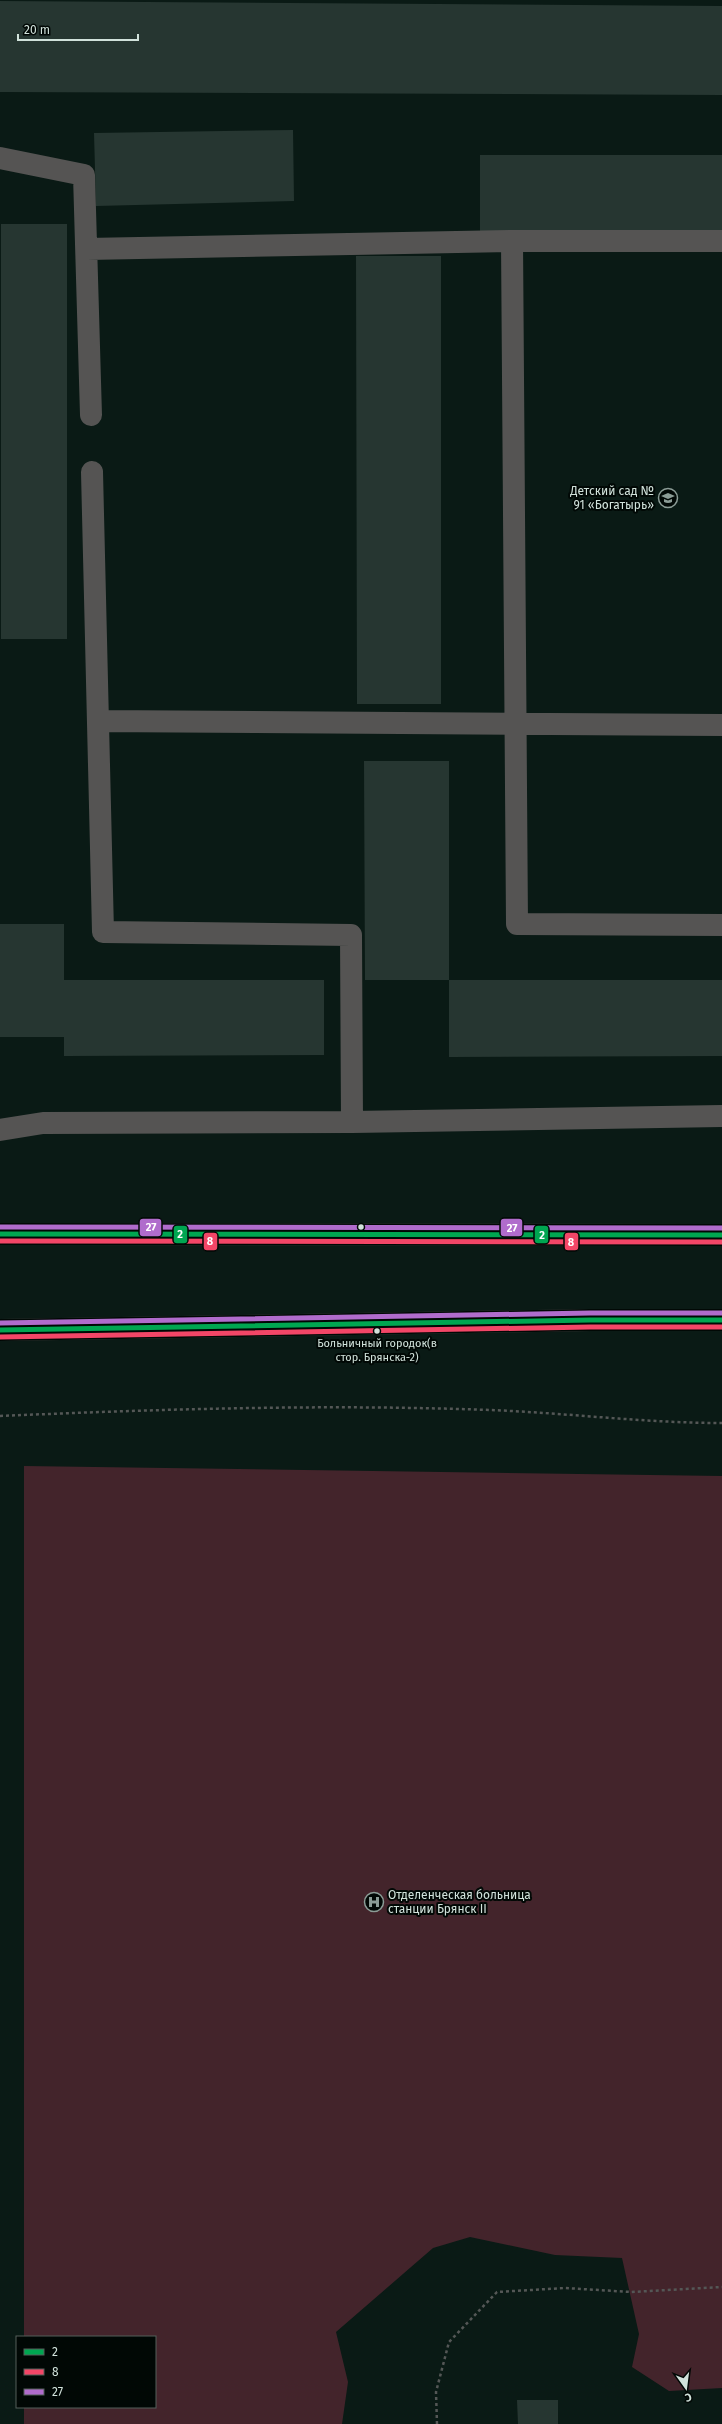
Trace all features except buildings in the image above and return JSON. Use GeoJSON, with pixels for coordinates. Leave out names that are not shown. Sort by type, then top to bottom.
{"type":"FeatureCollection","features":[{"type":"Feature","properties":{"kind":"main road"},"geometry":{"type":"LineString","coordinates":[[0,1234],[722,1235]]}},
{"type":"Feature","properties":{"kind":"main road"},"geometry":{"type":"LineString","coordinates":[[0,1330],[582,1320],[722,1320]]}},
{"type":"Feature","properties":{"kind":"lane"},"geometry":{"type":"LineString","coordinates":[[0,158],[84,175],[91,415]]}},
{"type":"Feature","properties":{"kind":"lane"},"geometry":{"type":"LineString","coordinates":[[87,249],[512,242],[722,241]]}},
{"type":"Feature","properties":{"kind":"lane"},"geometry":{"type":"LineString","coordinates":[[512,242],[514,723],[517,924],[722,925]]}},
{"type":"Feature","properties":{"kind":"lane"},"geometry":{"type":"LineString","coordinates":[[92,472],[103,932],[351,935],[352,1122]]}},
{"type":"Feature","properties":{"kind":"lane"},"geometry":{"type":"LineString","coordinates":[[98,720],[722,725]]}},
{"type":"Feature","properties":{"kind":"lane"},"geometry":{"type":"LineString","coordinates":[[0,1130],[43,1123],[352,1122],[722,1116]]}},
{"type":"Feature","properties":{"kind":"path"},"geometry":{"type":"LineString","coordinates":[[0,1416],[253,1408],[378,1408],[491,1410],[665,1423],[722,1423]]}},
{"type":"Feature","properties":{"kind":"path"},"geometry":{"type":"LineString","coordinates":[[438,2424],[436,2392],[449,2342],[497,2292],[565,2288],[631,2292],[722,2287]]}},
{"type":"Feature","properties":{"kind":"shaded area","name":"Отделенческая больница станции Брянск II"},"geometry":{"type":"Polygon","coordinates":[[[24,1466],[722,1476],[722,2388],[669,2391],[632,2367],[639,2334],[622,2258],[555,2255],[470,2237],[433,2248],[336,2332],[348,2382],[342,2424],[24,2424],[24,2408],[156,2408],[156,2336],[24,2336],[24,1466]]]}},
{"type":"Feature","properties":{"kind":"transit line","name":"27"},"geometry":{"type":"LineString","coordinates":[[0,1227],[722,1228]]}},
{"type":"Feature","properties":{"kind":"transit line","name":"2"},"geometry":{"type":"LineString","coordinates":[[0,1234],[722,1235]]}},
{"type":"Feature","properties":{"kind":"transit line","name":"8"},"geometry":{"type":"LineString","coordinates":[[0,1241],[722,1242]]}},
{"type":"Feature","properties":{"kind":"transit line","name":"27"},"geometry":{"type":"LineString","coordinates":[[0,1323],[590,1313],[722,1313]]}},
{"type":"Feature","properties":{"kind":"transit line","name":"2"},"geometry":{"type":"LineString","coordinates":[[0,1330],[590,1320],[722,1320]]}},
{"type":"Feature","properties":{"kind":"transit line","name":"8"},"geometry":{"type":"LineString","coordinates":[[0,1337],[590,1327],[722,1327]]}},
{"type":"Feature","properties":{"kind":"place","name":"Детский сад № 91 «Богатырь»"},"geometry":{"type":"Point","coordinates":[668,498]}},
{"type":"Feature","properties":{"kind":"place","name":"Больничный городок(в стор. Брянска-2)"},"geometry":{"type":"Point","coordinates":[377,1331]}},
{"type":"Feature","properties":{"kind":"place","name":"Отделенческая больница станции Брянск II"},"geometry":{"type":"Point","coordinates":[374,1902]}}]}
